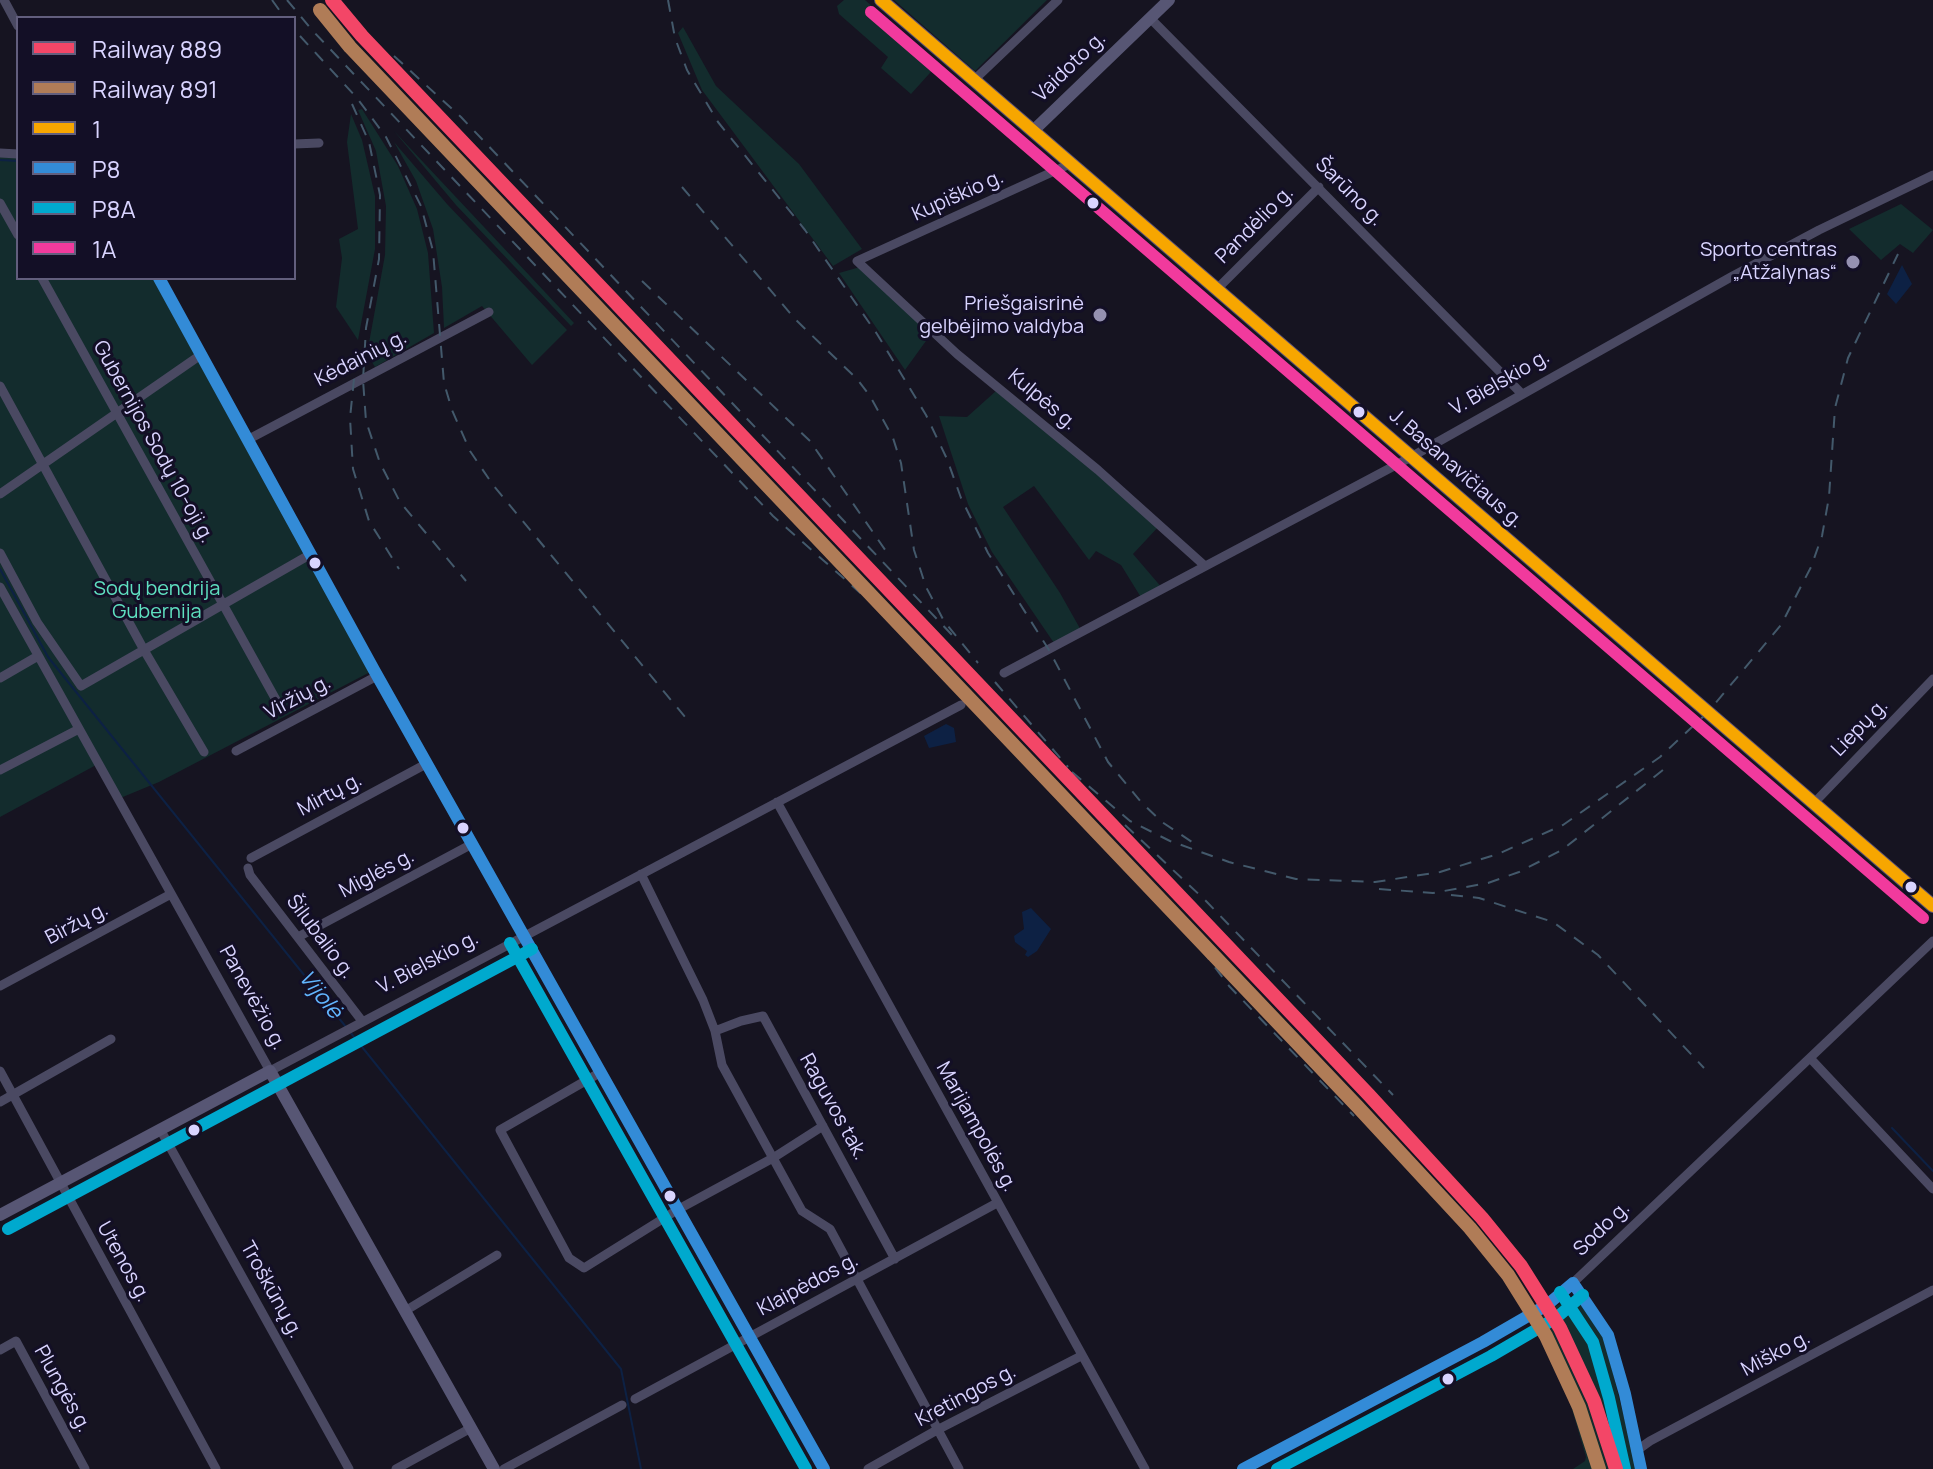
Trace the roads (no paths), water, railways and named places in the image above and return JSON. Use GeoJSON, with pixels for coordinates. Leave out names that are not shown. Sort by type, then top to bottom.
{"type":"FeatureCollection","features":[{"type":"Feature","properties":{"kind":"main road","name":"J. Basanavičiaus g."},"geometry":{"type":"LineString","coordinates":[[881,0],[1933,906]]}},
{"type":"Feature","properties":{"kind":"street"},"geometry":{"type":"LineString","coordinates":[[4,0],[16,22]]}},
{"type":"Feature","properties":{"kind":"street"},"geometry":{"type":"LineString","coordinates":[[974,80],[1058,0]]}},
{"type":"Feature","properties":{"kind":"street","name":"Vaidoto g."},"geometry":{"type":"LineString","coordinates":[[1034,130],[1169,0]]}},
{"type":"Feature","properties":{"kind":"street","name":"Šarūno g."},"geometry":{"type":"LineString","coordinates":[[1150,18],[1521,393]]}},
{"type":"Feature","properties":{"kind":"street"},"geometry":{"type":"LineString","coordinates":[[296,144],[319,143]]}},
{"type":"Feature","properties":{"kind":"street","name":"Kupiškio g."},"geometry":{"type":"LineString","coordinates":[[857,261],[1072,163]]}},
{"type":"Feature","properties":{"kind":"street","name":"V. Bielskio g."},"geometry":{"type":"LineString","coordinates":[[1004,673],[1411,457],[1731,277],[1933,175]]}},
{"type":"Feature","properties":{"kind":"street","name":"Pandėlio g."},"geometry":{"type":"LineString","coordinates":[[1217,289],[1319,187]]}},
{"type":"Feature","properties":{"kind":"street"},"geometry":{"type":"LineString","coordinates":[[0,203],[16,231]]}},
{"type":"Feature","properties":{"kind":"street","name":"Kulpės g."},"geometry":{"type":"LineString","coordinates":[[857,261],[957,354],[1098,470],[1205,566]]}},
{"type":"Feature","properties":{"kind":"street","name":"Gubernijos Sodų 10-oji g."},"geometry":{"type":"LineString","coordinates":[[43,280],[280,707]]}},
{"type":"Feature","properties":{"kind":"street"},"geometry":{"type":"LineString","coordinates":[[160,280],[426,764],[824,1469]]}},
{"type":"Feature","properties":{"kind":"street","name":"Kėdainių g."},"geometry":{"type":"LineString","coordinates":[[249,439],[489,312]]}},
{"type":"Feature","properties":{"kind":"street"},"geometry":{"type":"LineString","coordinates":[[0,494],[202,354]]}},
{"type":"Feature","properties":{"kind":"street"},"geometry":{"type":"LineString","coordinates":[[0,386],[144,650],[204,752]]}},
{"type":"Feature","properties":{"kind":"street"},"geometry":{"type":"LineString","coordinates":[[0,553],[37,622],[81,686],[311,554]]}},
{"type":"Feature","properties":{"kind":"street","name":"Panevėžio g."},"geometry":{"type":"LineString","coordinates":[[0,587],[494,1469]]}},
{"type":"Feature","properties":{"kind":"street"},"geometry":{"type":"LineString","coordinates":[[0,678],[38,656]]}},
{"type":"Feature","properties":{"kind":"street","name":"Viržių g."},"geometry":{"type":"LineString","coordinates":[[236,751],[377,676]]}},
{"type":"Feature","properties":{"kind":"street","name":"Liepų g."},"geometry":{"type":"LineString","coordinates":[[1814,803],[1933,679]]}},
{"type":"Feature","properties":{"kind":"street","name":"V. Bielskio g."},"geometry":{"type":"LineString","coordinates":[[0,1215],[961,705]]}},
{"type":"Feature","properties":{"kind":"street"},"geometry":{"type":"LineString","coordinates":[[0,770],[79,729]]}},
{"type":"Feature","properties":{"kind":"street","name":"Mirtų g."},"geometry":{"type":"LineString","coordinates":[[250,867],[426,764]]}},
{"type":"Feature","properties":{"kind":"street","name":"Marijampolės g."},"geometry":{"type":"LineString","coordinates":[[777,802],[1145,1469]]}},
{"type":"Feature","properties":{"kind":"street","name":"Miglės g."},"geometry":{"type":"LineString","coordinates":[[298,937],[472,844]]}},
{"type":"Feature","properties":{"kind":"street","name":"Šilubalio g."},"geometry":{"type":"LineString","coordinates":[[250,867],[353,1025]]}},
{"type":"Feature","properties":{"kind":"street"},"geometry":{"type":"LineString","coordinates":[[641,874],[703,1000],[715,1031],[722,1065],[802,1211],[830,1229],[959,1469]]}},
{"type":"Feature","properties":{"kind":"street","name":"Biržų g."},"geometry":{"type":"LineString","coordinates":[[0,986],[171,894]]}},
{"type":"Feature","properties":{"kind":"street","name":"Sodo g."},"geometry":{"type":"LineString","coordinates":[[1243,1469],[1493,1337],[1547,1305],[1933,941]]}},
{"type":"Feature","properties":{"kind":"street","name":"Raguvos tak."},"geometry":{"type":"LineString","coordinates":[[715,1031],[763,1016],[895,1259]]}},
{"type":"Feature","properties":{"kind":"street"},"geometry":{"type":"LineString","coordinates":[[0,1102],[111,1039]]}},
{"type":"Feature","properties":{"kind":"street"},"geometry":{"type":"LineString","coordinates":[[1810,1058],[1933,1189]]}},
{"type":"Feature","properties":{"kind":"street","name":"Utenos g."},"geometry":{"type":"LineString","coordinates":[[0,1071],[216,1469]]}},
{"type":"Feature","properties":{"kind":"street"},"geometry":{"type":"LineString","coordinates":[[601,1072],[500,1130],[555,1235],[569,1258],[584,1268],[823,1126]]}},
{"type":"Feature","properties":{"kind":"street","name":"Troškūnų g."},"geometry":{"type":"LineString","coordinates":[[160,1129],[349,1469]]}},
{"type":"Feature","properties":{"kind":"street","name":"Klaipėdos g."},"geometry":{"type":"LineString","coordinates":[[635,1399],[997,1203]]}},
{"type":"Feature","properties":{"kind":"street"},"geometry":{"type":"LineString","coordinates":[[405,1311],[497,1255]]}},
{"type":"Feature","properties":{"kind":"street"},"geometry":{"type":"LineString","coordinates":[[1573,1283],[1608,1335],[1641,1469]]}},
{"type":"Feature","properties":{"kind":"street","name":"Miško g."},"geometry":{"type":"LineString","coordinates":[[1636,1451],[1933,1290]]}},
{"type":"Feature","properties":{"kind":"street","name":"Plungės g."},"geometry":{"type":"LineString","coordinates":[[0,1350],[16,1341],[85,1469]]}},
{"type":"Feature","properties":{"kind":"street","name":"Kretingos g."},"geometry":{"type":"LineString","coordinates":[[868,1469],[1081,1356]]}},
{"type":"Feature","properties":{"kind":"street"},"geometry":{"type":"LineString","coordinates":[[504,1469],[622,1405]]}},
{"type":"Feature","properties":{"kind":"street"},"geometry":{"type":"LineString","coordinates":[[396,1469],[471,1428]]}},
{"type":"Feature","properties":{"kind":"water"},"geometry":{"type":"Polygon","coordinates":[[[1902,265],[1912,284],[1896,304],[1887,294],[1902,265]]]}},
{"type":"Feature","properties":{"kind":"water"},"geometry":{"type":"Polygon","coordinates":[[[946,724],[954,728],[956,742],[929,748],[924,736],[946,724]]]}},
{"type":"Feature","properties":{"kind":"water"},"geometry":{"type":"Polygon","coordinates":[[[1031,908],[1051,929],[1037,951],[1028,957],[1025,955],[1027,951],[1015,942],[1014,936],[1024,929],[1022,912],[1031,908]]]}},
{"type":"Feature","properties":{"kind":"waterway"},"geometry":{"type":"LineString","coordinates":[[0,160],[16,161]]}},
{"type":"Feature","properties":{"kind":"waterway","name":"Vijolė"},"geometry":{"type":"LineString","coordinates":[[0,569],[48,657],[346,1027]]}},
{"type":"Feature","properties":{"kind":"waterway","name":"Vijolė"},"geometry":{"type":"LineString","coordinates":[[350,1032],[621,1369],[641,1469]]}},
{"type":"Feature","properties":{"kind":"waterway"},"geometry":{"type":"LineString","coordinates":[[1892,1128],[1933,1171]]}},
{"type":"Feature","properties":{"kind":"railway"},"geometry":{"type":"LineString","coordinates":[[272,0],[284,16]]}},
{"type":"Feature","properties":{"kind":"railway"},"geometry":{"type":"LineString","coordinates":[[287,0],[773,516],[941,664],[1169,906],[1229,986],[1354,1116]]}},
{"type":"Feature","properties":{"kind":"railway"},"geometry":{"type":"LineString","coordinates":[[668,0],[675,38],[687,70],[718,122],[805,230],[877,334],[926,415],[988,553],[1049,650],[1108,762],[1141,802],[1162,822],[1192,842]]}},
{"type":"Feature","properties":{"kind":"railway"},"geometry":{"type":"LineString","coordinates":[[300,36],[357,98],[386,137],[421,206],[433,251],[444,383],[470,451],[493,485],[690,723]]}},
{"type":"Feature","properties":{"kind":"railway"},"geometry":{"type":"LineString","coordinates":[[394,56],[461,117],[952,635]]}},
{"type":"Feature","properties":{"kind":"railway"},"geometry":{"type":"LineString","coordinates":[[352,104],[369,142],[380,195],[379,259],[366,328],[363,380],[366,421],[380,463],[400,502],[466,581]]}},
{"type":"Feature","properties":{"kind":"railway"},"geometry":{"type":"LineString","coordinates":[[682,187],[796,320],[857,379],[870,396],[893,438],[901,463],[914,550],[926,587],[944,621],[978,663]]}},
{"type":"Feature","properties":{"kind":"railway"},"geometry":{"type":"LineString","coordinates":[[1072,772],[1130,821],[1170,841],[1229,862],[1296,879],[1375,882],[1440,872],[1498,854],[1563,825],[1660,757],[1708,712],[1781,625],[1811,567],[1822,536],[1829,497],[1835,408],[1848,358],[1898,254]]}},
{"type":"Feature","properties":{"kind":"railway"},"geometry":{"type":"LineString","coordinates":[[642,281],[810,441],[890,557]]}},
{"type":"Feature","properties":{"kind":"railway"},"geometry":{"type":"LineString","coordinates":[[354,379],[350,418],[353,469],[369,521],[399,569]]}},
{"type":"Feature","properties":{"kind":"railway"},"geometry":{"type":"LineString","coordinates":[[995,682],[1068,767]]}},
{"type":"Feature","properties":{"kind":"railway"},"geometry":{"type":"LineString","coordinates":[[1379,889],[1433,893],[1488,883],[1519,872],[1562,850],[1668,766]]}},
{"type":"Feature","properties":{"kind":"railway"},"geometry":{"type":"LineString","coordinates":[[1125,825],[1205,900],[1393,1095]]}},
{"type":"Feature","properties":{"kind":"railway"},"geometry":{"type":"LineString","coordinates":[[1451,895],[1479,898],[1553,922],[1598,955],[1704,1068]]}},
{"type":"Feature","properties":{"kind":"railway"},"geometry":{"type":"LineString","coordinates":[[1351,1097],[1456,1207]]}},
{"type":"Feature","properties":{"kind":"rail line","name":"889"},"geometry":{"type":"LineString","coordinates":[[332,0],[362,36],[1369,1095],[1482,1218],[1521,1266],[1560,1328],[1594,1401],[1616,1469]]}},
{"type":"Feature","properties":{"kind":"rail line","name":"891"},"geometry":{"type":"LineString","coordinates":[[320,10],[350,47],[1470,1228],[1508,1275],[1546,1336],[1579,1407],[1599,1469]]}},
{"type":"Feature","properties":{"kind":"place","name":"Sporto centras „Atžalynas“"},"geometry":{"type":"Point","coordinates":[1853,262]}},
{"type":"Feature","properties":{"kind":"place","name":"Priešgaisrinė gelbėjimo valdyba"},"geometry":{"type":"Point","coordinates":[1100,315]}},
{"type":"Feature","properties":{"kind":"park label","name":"Sodų bendrija Gubernija"},"geometry":{"type":"Point","coordinates":[157,600]}}]}
